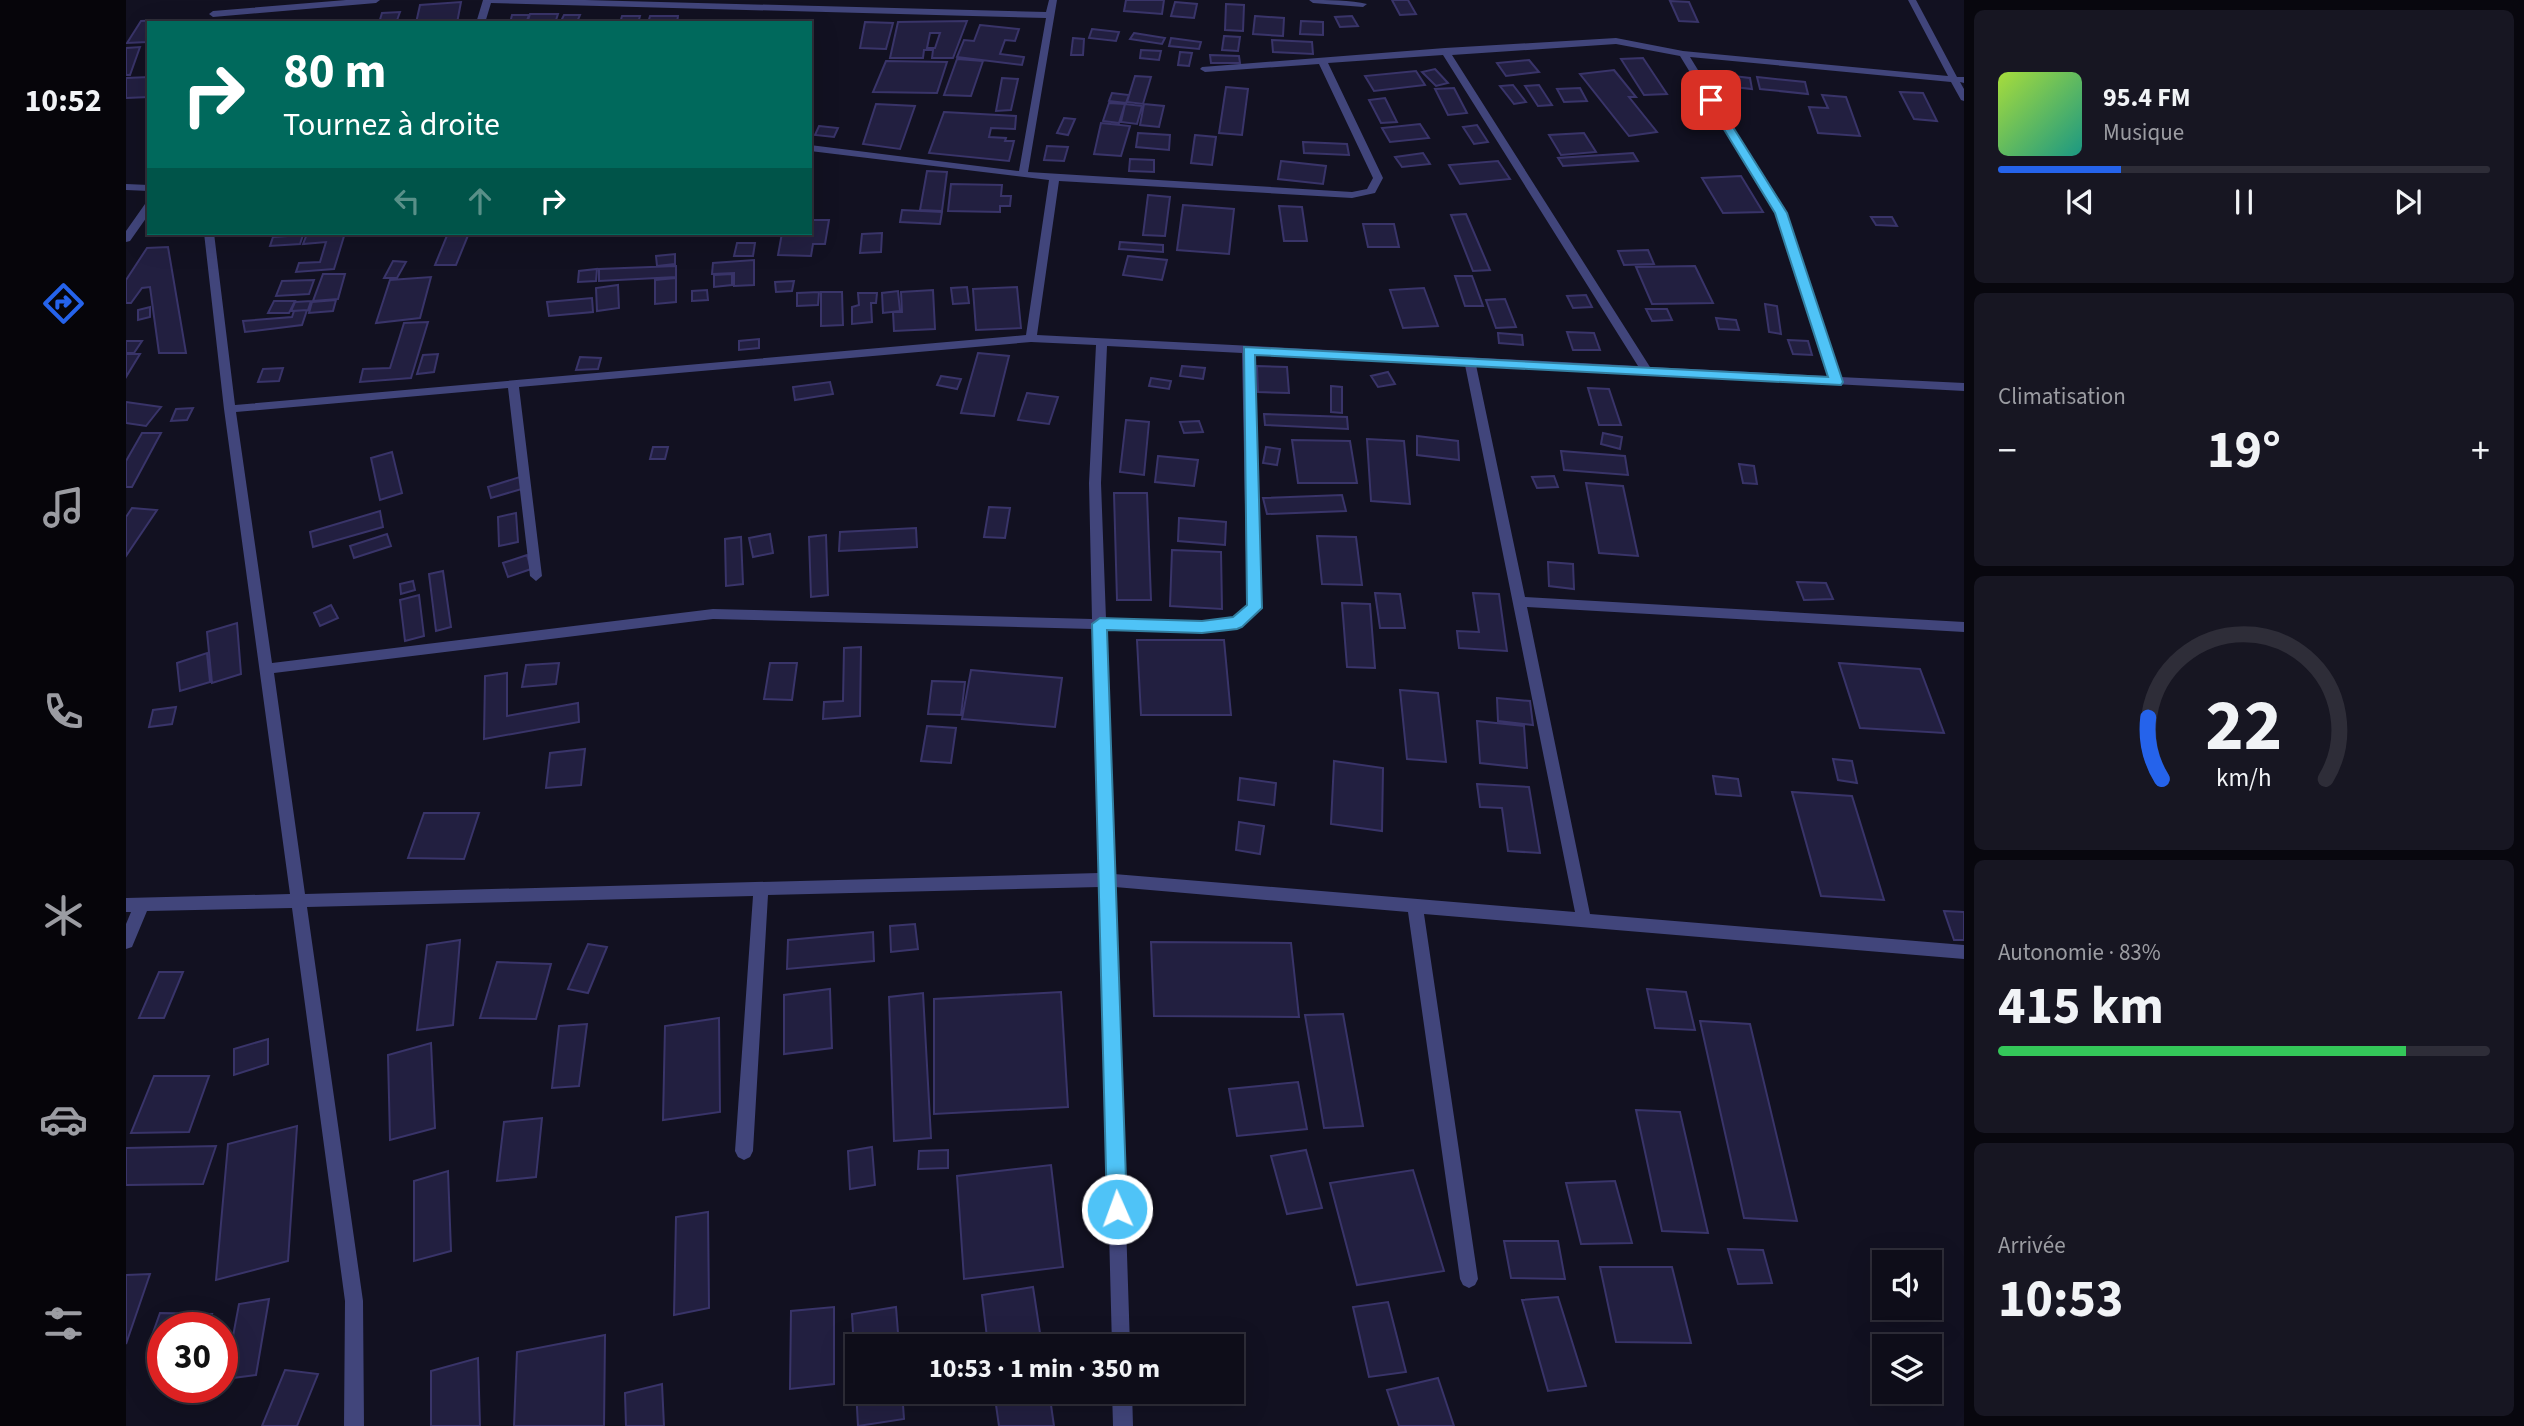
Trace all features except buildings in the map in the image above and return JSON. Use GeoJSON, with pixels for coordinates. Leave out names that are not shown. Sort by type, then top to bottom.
{"type":"FeatureCollection","features":[{"type":"Feature","properties":{"kind":"street"},"geometry":{"type":"LineString","coordinates":[[214,0],[212,18],[376,0]]}},
{"type":"Feature","properties":{"kind":"street"},"geometry":{"type":"LineString","coordinates":[[481,21],[487,0],[765,11],[1050,15]]}},
{"type":"Feature","properties":{"kind":"street"},"geometry":{"type":"LineString","coordinates":[[1023,174],[1053,0]]}},
{"type":"Feature","properties":{"kind":"street"},"geometry":{"type":"LineString","coordinates":[[1313,0],[1363,4]]}},
{"type":"Feature","properties":{"kind":"street"},"geometry":{"type":"LineString","coordinates":[[1912,0],[1959,79],[1964,98]]}},
{"type":"Feature","properties":{"kind":"street"},"geometry":{"type":"LineString","coordinates":[[1205,69],[1592,40],[1616,41],[1683,54],[1959,79]]}},
{"type":"Feature","properties":{"kind":"street"},"geometry":{"type":"LineString","coordinates":[[1446,51],[1647,372]]}},
{"type":"Feature","properties":{"kind":"street"},"geometry":{"type":"LineString","coordinates":[[1683,54],[1781,213],[1836,382]]}},
{"type":"Feature","properties":{"kind":"street"},"geometry":{"type":"LineString","coordinates":[[812,148],[1054,178],[1352,195],[1371,191],[1378,178],[1322,60]]}},
{"type":"Feature","properties":{"kind":"street"},"geometry":{"type":"LineString","coordinates":[[1031,338],[1054,178]]}},
{"type":"Feature","properties":{"kind":"street"},"geometry":{"type":"LineString","coordinates":[[126,187],[147,188]]}},
{"type":"Feature","properties":{"kind":"street"},"geometry":{"type":"LineString","coordinates":[[126,239],[147,209]]}},
{"type":"Feature","properties":{"kind":"street"},"geometry":{"type":"LineString","coordinates":[[209,235],[296,901],[354,1301],[354,1426]]}},
{"type":"Feature","properties":{"kind":"street"},"geometry":{"type":"LineString","coordinates":[[230,409],[1031,338],[1964,387]]}},
{"type":"Feature","properties":{"kind":"street"},"geometry":{"type":"LineString","coordinates":[[1102,342],[1095,483],[1121,1334]]}},
{"type":"Feature","properties":{"kind":"street"},"geometry":{"type":"LineString","coordinates":[[265,669],[713,614],[1202,627],[1237,623],[1254,608],[1248,350]]}},
{"type":"Feature","properties":{"kind":"street"},"geometry":{"type":"LineString","coordinates":[[1470,362],[1584,920]]}},
{"type":"Feature","properties":{"kind":"street"},"geometry":{"type":"LineString","coordinates":[[513,384],[536,576]]}},
{"type":"Feature","properties":{"kind":"street"},"geometry":{"type":"LineString","coordinates":[[1519,602],[1964,627]]}},
{"type":"Feature","properties":{"kind":"street"},"geometry":{"type":"LineString","coordinates":[[126,942],[134,905],[1107,880],[1964,952]]}},
{"type":"Feature","properties":{"kind":"street"},"geometry":{"type":"LineString","coordinates":[[744,1151],[761,889]]}},
{"type":"Feature","properties":{"kind":"street"},"geometry":{"type":"LineString","coordinates":[[1415,905],[1469,1279]]}},
{"type":"Feature","properties":{"kind":"street"},"geometry":{"type":"LineString","coordinates":[[1122,1404],[1123,1426]]}},
{"type":"Feature","properties":{"kind":"route"},"geometry":{"type":"LineString","coordinates":[[1117,1209],[1100,624],[1202,627],[1237,623],[1254,608],[1248,350],[1836,382],[1781,213],[1711,100]]}}]}
